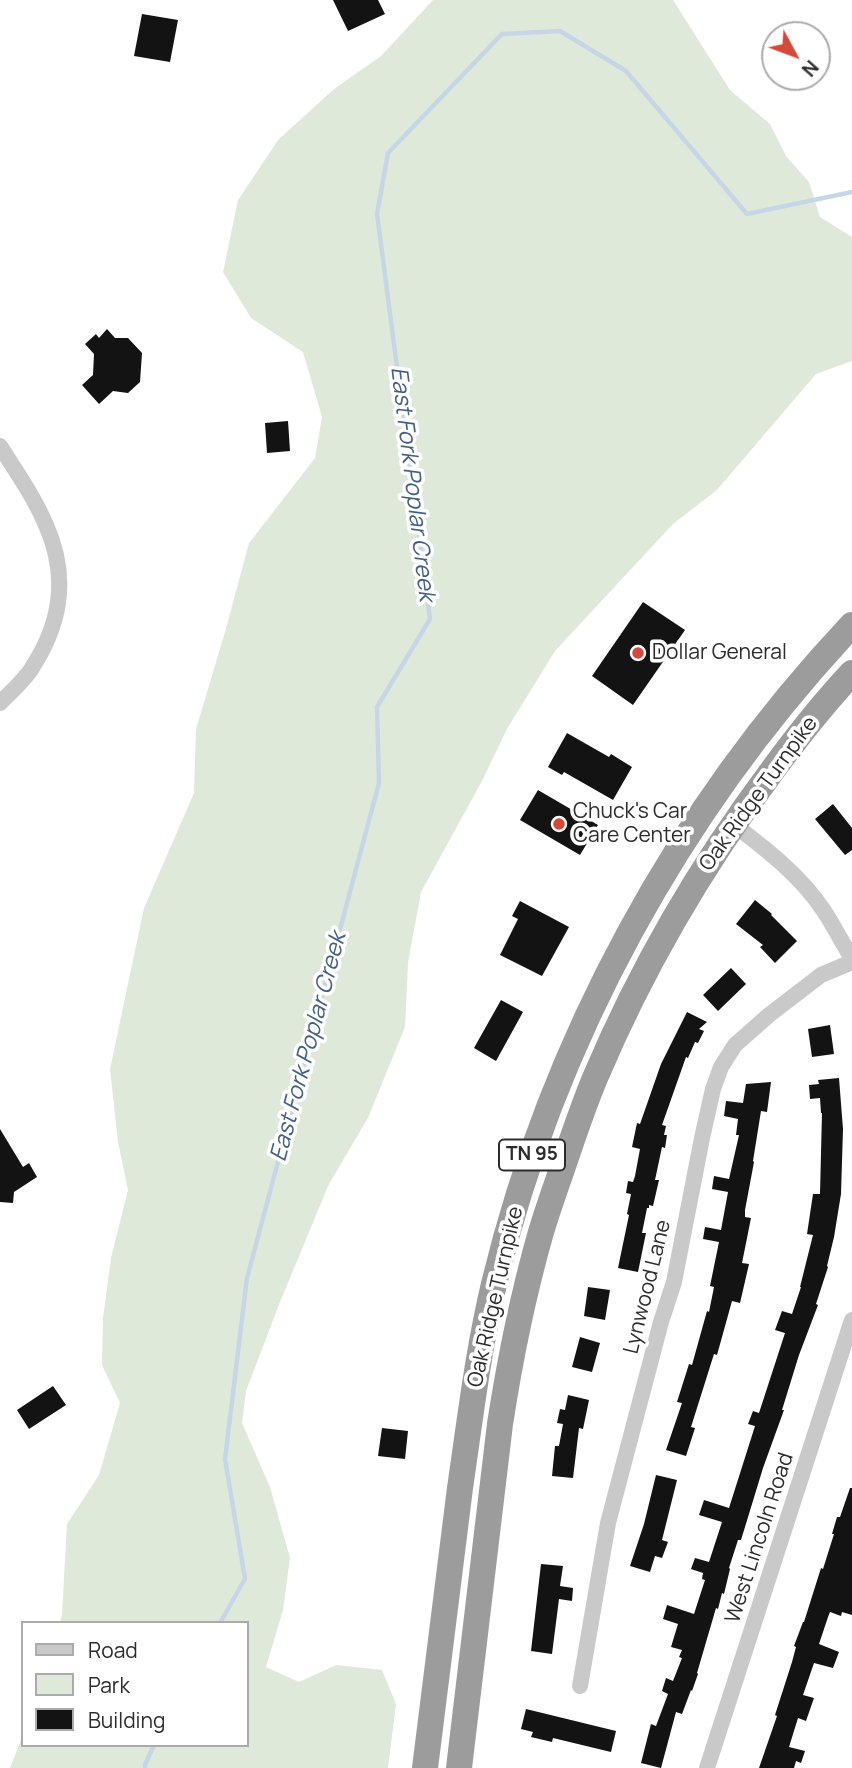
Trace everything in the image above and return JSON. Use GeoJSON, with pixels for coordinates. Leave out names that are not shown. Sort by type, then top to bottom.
{"type":"FeatureCollection","features":[{"type":"Feature","properties":{"kind":"highway","name":"Oak Ridge Turnpike"},"geometry":{"type":"LineString","coordinates":[[425,1768],[473,1396],[494,1285],[533,1151],[595,999],[662,876],[707,805],[776,712],[852,625]]}},
{"type":"Feature","properties":{"kind":"highway","name":"Oak Ridge Turnpike"},"geometry":{"type":"LineString","coordinates":[[459,1768],[500,1424],[510,1362],[541,1231],[579,1119],[630,1003],[669,928],[733,824],[797,738],[852,673]]}},
{"type":"Feature","properties":{"kind":"highway"},"geometry":{"type":"LineString","coordinates":[[707,805],[733,824]]}},
{"type":"Feature","properties":{"kind":"street"},"geometry":{"type":"LineString","coordinates":[[0,446],[46,523],[55,548],[59,590],[53,627],[46,644],[28,675],[0,703]]}},
{"type":"Feature","properties":{"kind":"street"},"geometry":{"type":"LineString","coordinates":[[733,824],[802,884],[823,910],[852,960]]}},
{"type":"Feature","properties":{"kind":"street","name":"Lynwood Lane"},"geometry":{"type":"LineString","coordinates":[[580,1686],[608,1523],[674,1282],[702,1139],[721,1067],[735,1045],[769,1015],[821,975],[852,960]]}},
{"type":"Feature","properties":{"kind":"street","name":"West Lincoln Road"},"geometry":{"type":"LineString","coordinates":[[708,1768],[852,1320]]}},
{"type":"Feature","properties":{"kind":"green space"},"geometry":{"type":"Polygon","coordinates":[[[433,0],[673,0],[730,90],[770,124],[786,156],[809,182],[820,217],[852,237],[852,361],[816,374],[717,490],[673,524],[555,651],[507,729],[482,781],[421,892],[408,963],[405,1027],[368,1118],[329,1184],[246,1391],[242,1423],[270,1487],[290,1558],[283,1610],[266,1667],[299,1682],[336,1665],[382,1670],[396,1704],[388,1768],[10,1768],[21,1740],[21,1747],[248,1747],[248,1621],[60,1621],[67,1524],[99,1475],[120,1403],[102,1365],[103,1318],[111,1258],[128,1190],[118,1142],[110,1069],[144,908],[194,793],[196,729],[249,543],[315,458],[322,417],[303,352],[251,318],[223,272],[238,200],[278,140],[334,89],[381,56],[433,0]]]}},
{"type":"Feature","properties":{"kind":"building"},"geometry":{"type":"Polygon","coordinates":[[[333,0],[378,0],[385,14],[348,31],[333,0]]]}},
{"type":"Feature","properties":{"kind":"building"},"geometry":{"type":"Polygon","coordinates":[[[142,14],[178,20],[170,62],[134,56],[142,14]]]}},
{"type":"Feature","properties":{"kind":"building"},"geometry":{"type":"Polygon","coordinates":[[[107,329],[115,338],[128,338],[142,353],[140,382],[128,393],[113,391],[99,404],[82,385],[93,375],[94,354],[85,344],[96,334],[99,338],[107,329]]]}},
{"type":"Feature","properties":{"kind":"building"},"geometry":{"type":"Polygon","coordinates":[[[288,421],[290,451],[267,453],[265,423],[288,421]]]}},
{"type":"Feature","properties":{"kind":"building","name":"Dollar General"},"geometry":{"type":"Polygon","coordinates":[[[643,602],[685,630],[633,705],[592,676],[643,602]]]}},
{"type":"Feature","properties":{"kind":"building"},"geometry":{"type":"Polygon","coordinates":[[[567,733],[632,767],[613,800],[564,772],[562,775],[548,767],[567,733]]]}},
{"type":"Feature","properties":{"kind":"building"},"geometry":{"type":"Polygon","coordinates":[[[538,790],[598,825],[580,855],[520,820],[538,790]]]}},
{"type":"Feature","properties":{"kind":"building"},"geometry":{"type":"Polygon","coordinates":[[[833,804],[852,828],[852,850],[845,855],[815,819],[833,804]]]}},
{"type":"Feature","properties":{"kind":"building"},"geometry":{"type":"Polygon","coordinates":[[[755,900],[797,941],[775,963],[760,947],[763,945],[736,924],[755,900]]]}},
{"type":"Feature","properties":{"kind":"building"},"geometry":{"type":"Polygon","coordinates":[[[520,901],[569,927],[542,976],[500,955],[518,919],[512,916],[520,901]]]}},
{"type":"Feature","properties":{"kind":"building"},"geometry":{"type":"Polygon","coordinates":[[[731,968],[746,984],[718,1011],[703,995],[731,968]]]}},
{"type":"Feature","properties":{"kind":"building"},"geometry":{"type":"Polygon","coordinates":[[[501,1000],[523,1012],[496,1061],[474,1048],[501,1000]]]}},
{"type":"Feature","properties":{"kind":"building"},"geometry":{"type":"Polygon","coordinates":[[[687,1012],[707,1022],[699,1029],[704,1031],[698,1043],[695,1042],[688,1058],[686,1057],[662,1125],[666,1126],[665,1148],[662,1147],[655,1180],[659,1180],[653,1206],[649,1205],[647,1208],[642,1233],[646,1233],[638,1272],[618,1268],[629,1215],[631,1194],[626,1193],[628,1181],[633,1182],[640,1149],[632,1147],[637,1123],[640,1124],[661,1064],[687,1012]]]}},
{"type":"Feature","properties":{"kind":"building"},"geometry":{"type":"Polygon","coordinates":[[[830,1025],[834,1054],[812,1057],[808,1029],[830,1025]]]}},
{"type":"Feature","properties":{"kind":"building"},"geometry":{"type":"Polygon","coordinates":[[[839,1078],[843,1129],[841,1194],[828,1267],[816,1304],[818,1305],[799,1355],[784,1410],[741,1540],[738,1540],[724,1594],[722,1593],[718,1609],[716,1608],[692,1691],[682,1714],[676,1712],[661,1768],[641,1763],[651,1724],[656,1726],[668,1694],[662,1691],[666,1678],[673,1681],[682,1658],[679,1657],[682,1650],[671,1647],[678,1624],[663,1619],[667,1605],[694,1614],[705,1580],[702,1579],[703,1573],[691,1569],[695,1558],[709,1562],[722,1522],[699,1515],[704,1500],[729,1508],[755,1426],[748,1424],[753,1411],[759,1413],[785,1333],[775,1330],[782,1311],[792,1314],[801,1287],[813,1235],[807,1234],[813,1194],[820,1194],[822,1113],[820,1098],[810,1099],[809,1085],[819,1084],[818,1080],[839,1078]]]}},
{"type":"Feature","properties":{"kind":"building"},"geometry":{"type":"Polygon","coordinates":[[[771,1082],[767,1112],[761,1111],[745,1210],[745,1217],[751,1218],[742,1263],[749,1264],[740,1303],[732,1301],[717,1355],[714,1354],[691,1427],[695,1428],[686,1456],[666,1450],[682,1403],[677,1402],[689,1364],[692,1365],[714,1287],[710,1286],[719,1242],[703,1239],[705,1227],[721,1230],[728,1192],[712,1189],[714,1176],[729,1179],[739,1135],[736,1135],[738,1119],[724,1116],[726,1101],[743,1103],[746,1084],[771,1082]]]}},
{"type":"Feature","properties":{"kind":"building"},"geometry":{"type":"Polygon","coordinates":[[[0,1129],[23,1167],[29,1163],[37,1177],[14,1192],[13,1203],[0,1202],[0,1129]]]}},
{"type":"Feature","properties":{"kind":"building"},"geometry":{"type":"Polygon","coordinates":[[[588,1287],[610,1290],[605,1320],[584,1316],[588,1287]]]}},
{"type":"Feature","properties":{"kind":"building"},"geometry":{"type":"Polygon","coordinates":[[[580,1337],[600,1343],[592,1372],[572,1367],[580,1337]]]}},
{"type":"Feature","properties":{"kind":"building"},"geometry":{"type":"Polygon","coordinates":[[[53,1386],[66,1405],[29,1429],[17,1410],[53,1386]]]}},
{"type":"Feature","properties":{"kind":"building"},"geometry":{"type":"Polygon","coordinates":[[[568,1395],[589,1400],[583,1429],[579,1428],[573,1478],[552,1476],[555,1446],[559,1446],[563,1424],[557,1423],[560,1409],[565,1410],[568,1395]]]}},
{"type":"Feature","properties":{"kind":"building"},"geometry":{"type":"Polygon","coordinates":[[[382,1428],[408,1431],[405,1459],[378,1456],[382,1428]]]}},
{"type":"Feature","properties":{"kind":"building"},"geometry":{"type":"Polygon","coordinates":[[[656,1475],[677,1480],[662,1540],[668,1542],[662,1558],[655,1556],[650,1572],[630,1566],[656,1475]]]}},
{"type":"Feature","properties":{"kind":"building"},"geometry":{"type":"Polygon","coordinates":[[[850,1488],[852,1615],[842,1612],[841,1616],[830,1612],[828,1617],[819,1644],[839,1652],[833,1668],[814,1663],[803,1695],[814,1698],[806,1721],[798,1718],[789,1747],[805,1751],[801,1763],[796,1761],[794,1768],[759,1768],[777,1716],[775,1715],[796,1647],[794,1646],[821,1568],[823,1569],[837,1517],[840,1517],[850,1488]]]}},
{"type":"Feature","properties":{"kind":"building"},"geometry":{"type":"Polygon","coordinates":[[[541,1564],[563,1566],[560,1586],[573,1588],[572,1601],[559,1599],[552,1654],[531,1651],[541,1564]]]}},
{"type":"Feature","properties":{"kind":"building"},"geometry":{"type":"Polygon","coordinates":[[[526,1709],[616,1731],[611,1752],[553,1738],[552,1742],[531,1737],[533,1732],[521,1729],[526,1709]]]}},
{"type":"Feature","properties":{"kind":"waterway","name":"East Fork Poplar Creek"},"geometry":{"type":"LineString","coordinates":[[221,1621],[245,1579],[225,1459],[247,1278],[379,783],[377,707],[430,619],[377,214],[388,153],[502,34],[560,31],[626,71],[747,214],[852,192]]}},
{"type":"Feature","properties":{"kind":"waterway","name":"East Fork Poplar Creek"},"geometry":{"type":"LineString","coordinates":[[145,1768],[153,1747]]}},
{"type":"Feature","properties":{"kind":"place","name":"Dollar General"},"geometry":{"type":"Point","coordinates":[638,653]}},
{"type":"Feature","properties":{"kind":"place","name":"Chuck's Car Care Center"},"geometry":{"type":"Point","coordinates":[559,824]}}]}
